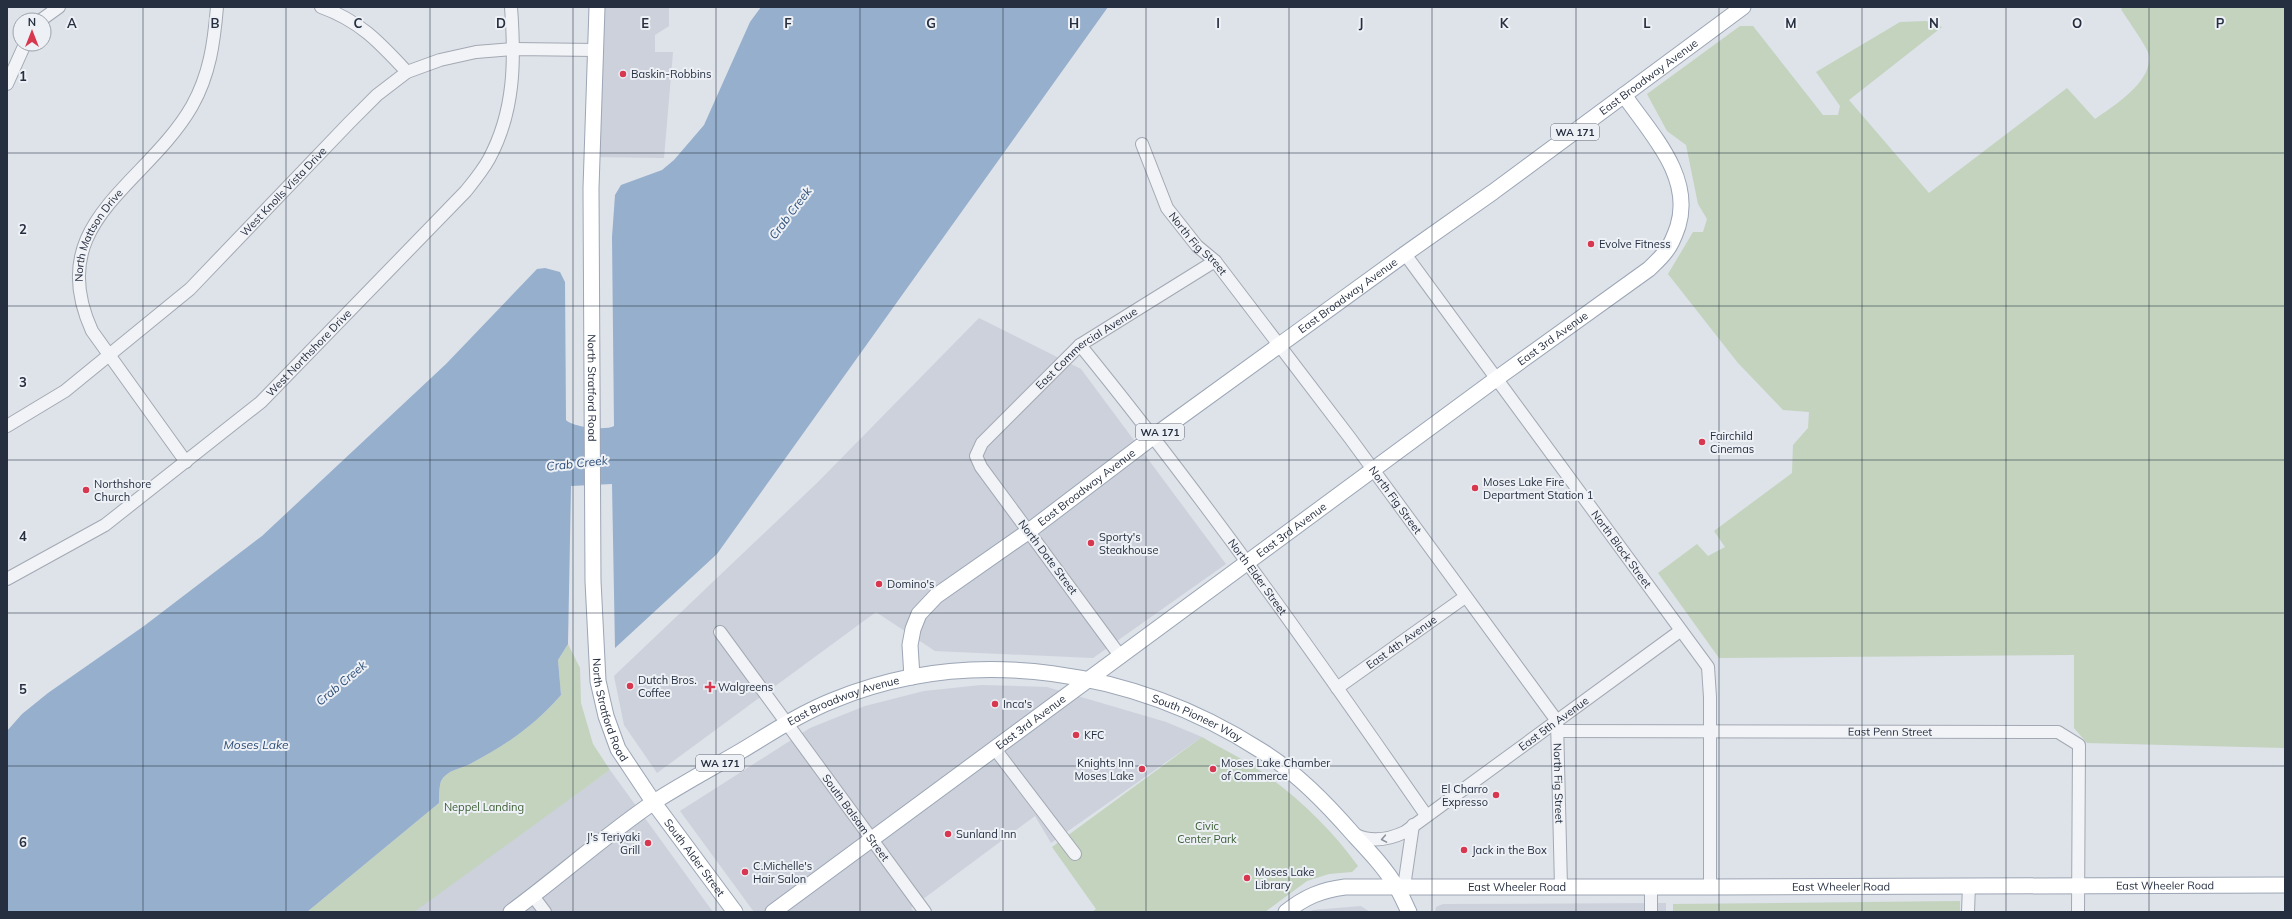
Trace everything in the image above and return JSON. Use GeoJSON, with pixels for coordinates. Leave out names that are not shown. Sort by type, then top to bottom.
{"type":"FeatureCollection","features":[{"type":"Feature","properties":{"kind":"main road","name":"North Stratford Road"},"geometry":{"type":"LineString","coordinates":[[597,7],[591,188],[591,407],[593,581],[598,681],[606,716],[618,749],[654,803]]}},
{"type":"Feature","properties":{"kind":"main road","name":"East Broadway Avenue"},"geometry":{"type":"LineString","coordinates":[[533,896],[654,803],[785,724],[831,701],[857,691],[912,677],[910,644],[912,630],[919,614],[936,596],[1029,531],[1154,436],[1405,254],[1494,192],[1743,7]]}},
{"type":"Feature","properties":{"kind":"main road","name":"East 3rd Avenue"},"geometry":{"type":"LineString","coordinates":[[773,912],[1122,657],[1246,563],[1374,471],[1496,379],[1649,269],[1667,251],[1675,233],[1681,208],[1681,196],[1676,174],[1624,95]]}},
{"type":"Feature","properties":{"kind":"main road","name":"South Pioneer Way"},"geometry":{"type":"LineString","coordinates":[[912,677],[980,669],[1053,673],[1089,680],[1167,702],[1193,712],[1260,750],[1292,773],[1315,794],[1353,833],[1400,887],[1409,912]]}},
{"type":"Feature","properties":{"kind":"main road","name":"South Alder Street"},"geometry":{"type":"LineString","coordinates":[[654,803],[735,912]]}},
{"type":"Feature","properties":{"kind":"main road","name":"East Wheeler Road"},"geometry":{"type":"LineString","coordinates":[[1400,887],[2285,885]]}},
{"type":"Feature","properties":{"kind":"main road"},"geometry":{"type":"LineString","coordinates":[[1286,912],[1309,896],[1329,889],[1345,886],[1400,887]]}},
{"type":"Feature","properties":{"kind":"main road","name":"WA 171"},"geometry":{"type":"LineString","coordinates":[[511,912],[533,896]]}},
{"type":"Feature","properties":{"kind":"street","name":"North Mattson Drive"},"geometry":{"type":"LineString","coordinates":[[186,462],[92,330],[83,310],[78,288],[78,265],[84,242],[96,220],[175,131],[192,106],[206,78],[214,42],[217,7]]}},
{"type":"Feature","properties":{"kind":"street"},"geometry":{"type":"LineString","coordinates":[[321,7],[343,15],[361,26],[407,72]]}},
{"type":"Feature","properties":{"kind":"street","name":"West Northshore Drive"},"geometry":{"type":"LineString","coordinates":[[7,579],[105,525],[261,402],[466,191],[489,160],[505,124],[512,93],[514,49],[511,7]]}},
{"type":"Feature","properties":{"kind":"street","name":"West Knolls Vista Drive"},"geometry":{"type":"LineString","coordinates":[[7,426],[65,391],[190,289],[354,118],[377,95],[407,72],[440,60],[469,54],[514,49],[596,50]]}},
{"type":"Feature","properties":{"kind":"street"},"geometry":{"type":"LineString","coordinates":[[7,84],[21,52]]}},
{"type":"Feature","properties":{"kind":"street","name":"North Fig Street"},"geometry":{"type":"LineString","coordinates":[[1142,144],[1167,208],[1197,246],[1215,261],[1280,346],[1374,471],[1557,726],[1561,887]]}},
{"type":"Feature","properties":{"kind":"street","name":"North Block Street"},"geometry":{"type":"LineString","coordinates":[[1405,254],[1708,667],[1710,731],[1710,887]]}},
{"type":"Feature","properties":{"kind":"street","name":"East Commercial Avenue"},"geometry":{"type":"LineString","coordinates":[[976,456],[977,450],[997,426],[1080,345],[1215,261]]}},
{"type":"Feature","properties":{"kind":"street","name":"North Elder Street"},"geometry":{"type":"LineString","coordinates":[[1080,345],[1154,436],[1337,688],[1426,815]]}},
{"type":"Feature","properties":{"kind":"street","name":"North Date Street"},"geometry":{"type":"LineString","coordinates":[[976,456],[981,467],[1122,657]]}},
{"type":"Feature","properties":{"kind":"street","name":"East 4th Avenue"},"geometry":{"type":"LineString","coordinates":[[1337,688],[1465,597]]}},
{"type":"Feature","properties":{"kind":"street","name":"East 5th Avenue"},"geometry":{"type":"LineString","coordinates":[[1353,833],[1364,838],[1383,840],[1405,832],[1426,815],[1557,726],[1680,630]]}},
{"type":"Feature","properties":{"kind":"street","name":"South Balsam Street"},"geometry":{"type":"LineString","coordinates":[[720,632],[785,724],[925,912]]}},
{"type":"Feature","properties":{"kind":"street","name":"East Penn Street"},"geometry":{"type":"LineString","coordinates":[[1557,726],[1710,731],[2058,732],[2079,745],[2078,885]]}},
{"type":"Feature","properties":{"kind":"street"},"geometry":{"type":"LineString","coordinates":[[995,749],[1075,854]]}},
{"type":"Feature","properties":{"kind":"street"},"geometry":{"type":"LineString","coordinates":[[1400,887],[1414,825]]}},
{"type":"Feature","properties":{"kind":"street"},"geometry":{"type":"LineString","coordinates":[[1968,912],[1969,885]]}},
{"type":"Feature","properties":{"kind":"street"},"geometry":{"type":"LineString","coordinates":[[2078,885],[2078,912]]}},
{"type":"Feature","properties":{"kind":"street"},"geometry":{"type":"LineString","coordinates":[[1651,887],[1652,912]]}},
{"type":"Feature","properties":{"kind":"street"},"geometry":{"type":"LineString","coordinates":[[533,896],[545,912]]}},
{"type":"Feature","properties":{"kind":"shaded area"},"geometry":{"type":"Polygon","coordinates":[[[594,7],[669,7],[669,26],[655,35],[655,52],[673,52],[664,158],[592,157],[594,7]]]}},
{"type":"Feature","properties":{"kind":"shaded area"},"geometry":{"type":"Polygon","coordinates":[[[979,318],[1081,369],[1226,564],[1093,658],[935,651],[876,612],[657,773],[624,725],[614,676],[818,482],[979,318]]]}},
{"type":"Feature","properties":{"kind":"shaded area"},"geometry":{"type":"Polygon","coordinates":[[[981,685],[1047,687],[1166,722],[1202,737],[1051,843],[1035,816],[911,908],[914,912],[754,912],[680,811],[810,728],[865,706],[924,691],[981,685]]]}},
{"type":"Feature","properties":{"kind":"shaded area"},"geometry":{"type":"Polygon","coordinates":[[[610,770],[713,912],[412,912],[610,770]]]}},
{"type":"Feature","properties":{"kind":"shaded area"},"geometry":{"type":"Polygon","coordinates":[[[1666,903],[1666,912],[1435,912],[1436,907],[1443,904],[1666,903]]]}},
{"type":"Feature","properties":{"kind":"shaded area"},"geometry":{"type":"Polygon","coordinates":[[[1361,906],[1370,912],[1310,912],[1313,910],[1361,906]]]}},
{"type":"Feature","properties":{"kind":"green space"},"geometry":{"type":"Polygon","coordinates":[[[2123,7],[2285,7],[2285,748],[2087,743],[2074,728],[2074,655],[1719,658],[1658,573],[1697,544],[1708,556],[1725,547],[1714,531],[1792,473],[1793,445],[1808,428],[1809,412],[1783,410],[1738,363],[1668,274],[1693,232],[1703,232],[1707,219],[1698,204],[1686,145],[1667,131],[1647,94],[1740,26],[1753,26],[1823,115],[1838,115],[1840,106],[1816,72],[1900,22],[1926,21],[1942,27],[1849,100],[1929,193],[2067,88],[2095,119],[2131,92],[2145,74],[2149,65],[2149,55],[2141,39],[2121,9],[2123,7]]]}},
{"type":"Feature","properties":{"kind":"green space","name":"Neppel Landing"},"geometry":{"type":"Polygon","coordinates":[[[568,644],[580,668],[581,703],[593,744],[610,770],[414,912],[307,912],[439,803],[440,783],[447,774],[470,764],[495,750],[519,734],[551,706],[561,695],[558,660],[568,644]]]}},
{"type":"Feature","properties":{"kind":"green space","name":"Civic Center Park"},"geometry":{"type":"Polygon","coordinates":[[[1202,737],[1255,767],[1276,782],[1326,827],[1358,866],[1352,872],[1329,874],[1307,881],[1265,912],[1092,912],[1096,909],[1052,847],[1202,737]]]}},
{"type":"Feature","properties":{"kind":"green space"},"geometry":{"type":"Polygon","coordinates":[[[1960,901],[1960,912],[1673,912],[1673,904],[1960,901]]]}},
{"type":"Feature","properties":{"kind":"water","name":"Moses Lake"},"geometry":{"type":"Polygon","coordinates":[[[761,7],[1108,7],[717,554],[615,648],[612,484],[571,486],[568,644],[558,660],[561,695],[541,716],[519,734],[470,764],[447,774],[440,783],[439,803],[307,912],[7,912],[7,731],[22,714],[48,693],[144,626],[262,536],[446,364],[537,269],[545,268],[560,272],[565,282],[566,420],[575,425],[589,428],[614,426],[612,237],[615,195],[621,185],[662,170],[674,160],[704,125],[750,22],[761,7]]]}},
{"type":"Feature","properties":{"kind":"place","name":"Baskin-Robbins"},"geometry":{"type":"Point","coordinates":[623,74]}},
{"type":"Feature","properties":{"kind":"place","name":"Evolve Fitness"},"geometry":{"type":"Point","coordinates":[1591,244]}},
{"type":"Feature","properties":{"kind":"place","name":"Fairchild Cinemas"},"geometry":{"type":"Point","coordinates":[1702,442]}},
{"type":"Feature","properties":{"kind":"place","name":"Moses Lake Fire Department Station 1"},"geometry":{"type":"Point","coordinates":[1475,488]}},
{"type":"Feature","properties":{"kind":"place","name":"Northshore Church"},"geometry":{"type":"Point","coordinates":[86,490]}},
{"type":"Feature","properties":{"kind":"place","name":"Sporty's Steakhouse"},"geometry":{"type":"Point","coordinates":[1091,543]}},
{"type":"Feature","properties":{"kind":"place","name":"Domino's"},"geometry":{"type":"Point","coordinates":[879,584]}},
{"type":"Feature","properties":{"kind":"place","name":"Dutch Bros. Coffee"},"geometry":{"type":"Point","coordinates":[630,686]}},
{"type":"Feature","properties":{"kind":"place","name":"Walgreens"},"geometry":{"type":"Point","coordinates":[710,687]}},
{"type":"Feature","properties":{"kind":"place","name":"Inca's"},"geometry":{"type":"Point","coordinates":[995,704]}},
{"type":"Feature","properties":{"kind":"place","name":"KFC"},"geometry":{"type":"Point","coordinates":[1076,735]}},
{"type":"Feature","properties":{"kind":"place","name":"Knights Inn Moses Lake"},"geometry":{"type":"Point","coordinates":[1142,769]}},
{"type":"Feature","properties":{"kind":"place","name":"Moses Lake Chamber of Commerce"},"geometry":{"type":"Point","coordinates":[1213,769]}},
{"type":"Feature","properties":{"kind":"place","name":"El Charro Expresso"},"geometry":{"type":"Point","coordinates":[1496,795]}},
{"type":"Feature","properties":{"kind":"place","name":"Sunland Inn"},"geometry":{"type":"Point","coordinates":[948,834]}},
{"type":"Feature","properties":{"kind":"place","name":"J's Teriyaki Grill"},"geometry":{"type":"Point","coordinates":[648,843]}},
{"type":"Feature","properties":{"kind":"place","name":"Jack in the Box"},"geometry":{"type":"Point","coordinates":[1464,850]}},
{"type":"Feature","properties":{"kind":"place","name":"C.Michelle's Hair Salon"},"geometry":{"type":"Point","coordinates":[745,872]}},
{"type":"Feature","properties":{"kind":"place","name":"Moses Lake Library"},"geometry":{"type":"Point","coordinates":[1247,878]}},
{"type":"Feature","properties":{"kind":"water label","name":"Crab Creek"},"geometry":{"type":"Point","coordinates":[790,213]}},
{"type":"Feature","properties":{"kind":"water label","name":"Crab Creek"},"geometry":{"type":"Point","coordinates":[577,463]}},
{"type":"Feature","properties":{"kind":"water label","name":"Crab Creek"},"geometry":{"type":"Point","coordinates":[341,683]}}]}
